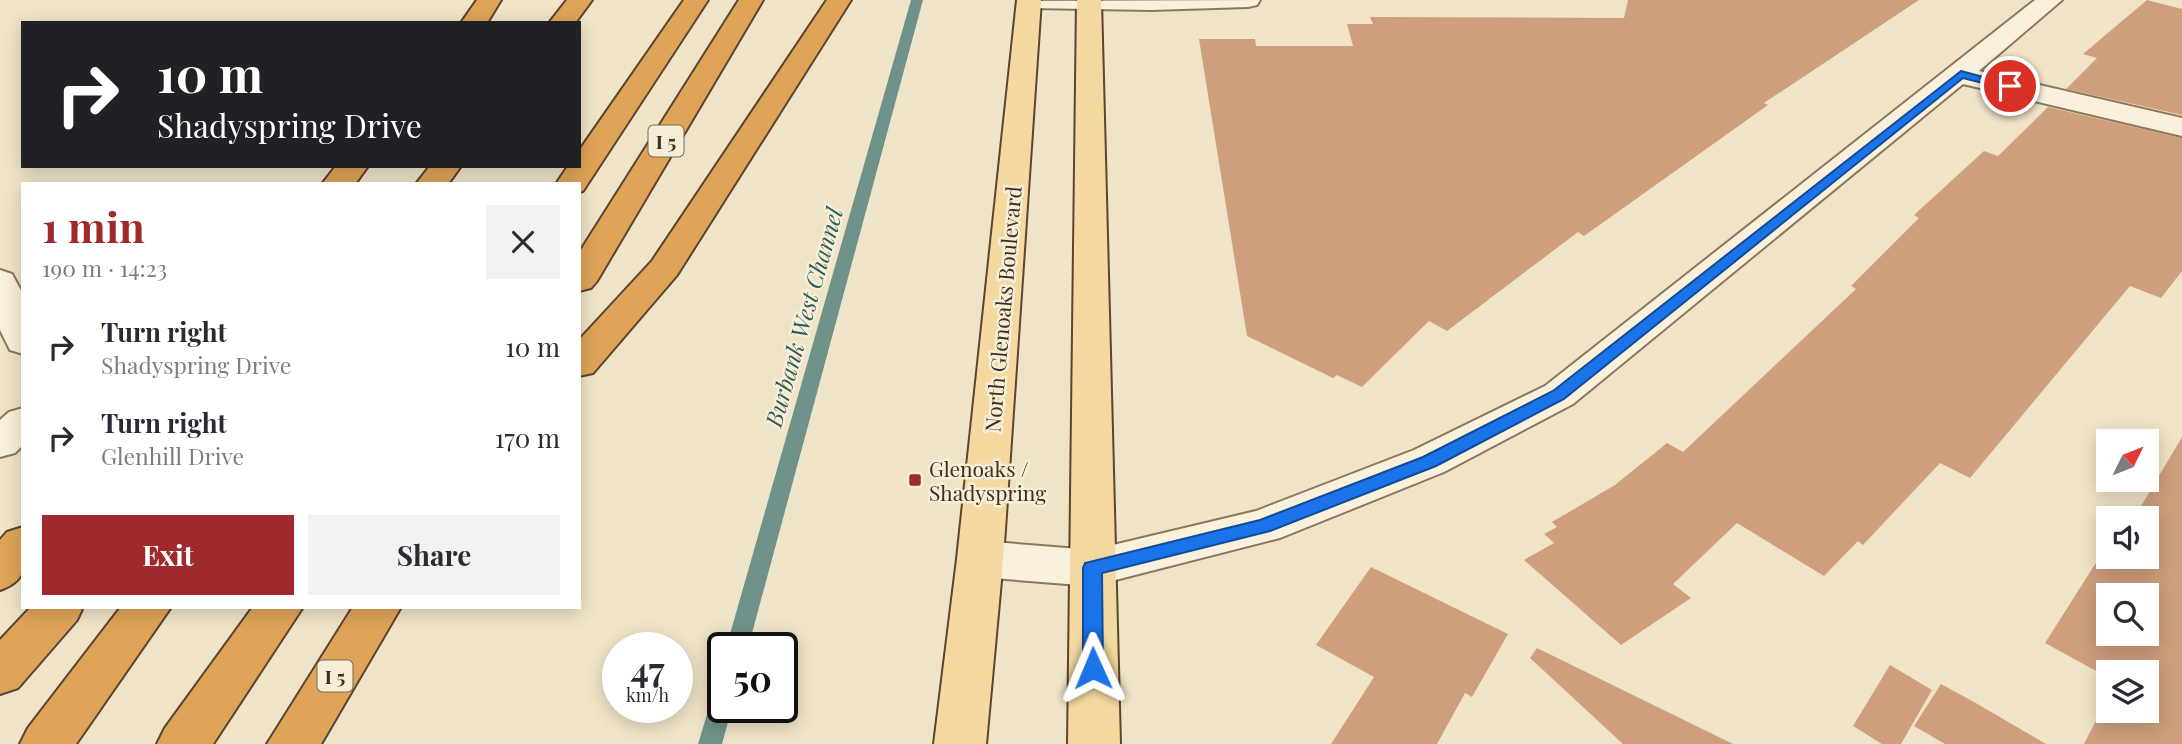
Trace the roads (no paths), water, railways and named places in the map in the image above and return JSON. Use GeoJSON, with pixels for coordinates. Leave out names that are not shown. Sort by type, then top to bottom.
{"type":"FeatureCollection","features":[{"type":"Feature","properties":{"kind":"highway"},"geometry":{"type":"LineString","coordinates":[[475,21],[489,0]]}},
{"type":"Feature","properties":{"kind":"highway"},"geometry":{"type":"LineString","coordinates":[[564,21],[580,0]]}},
{"type":"Feature","properties":{"kind":"highway"},"geometry":{"type":"LineString","coordinates":[[573,182],[696,0]]}},
{"type":"Feature","properties":{"kind":"highway","name":"I 5"},"geometry":{"type":"LineString","coordinates":[[581,278],[751,0]]}},
{"type":"Feature","properties":{"kind":"highway"},"geometry":{"type":"LineString","coordinates":[[581,362],[665,268],[839,0]]}},
{"type":"Feature","properties":{"kind":"highway"},"geometry":{"type":"LineString","coordinates":[[340,182],[352,168]]}},
{"type":"Feature","properties":{"kind":"highway"},"geometry":{"type":"LineString","coordinates":[[434,182],[444,168]]}},
{"type":"Feature","properties":{"kind":"highway"},"geometry":{"type":"LineString","coordinates":[[0,572],[21,546]]}},
{"type":"Feature","properties":{"kind":"highway"},"geometry":{"type":"LineString","coordinates":[[0,673],[58,609]]}},
{"type":"Feature","properties":{"kind":"highway"},"geometry":{"type":"LineString","coordinates":[[46,744],[147,609]]}},
{"type":"Feature","properties":{"kind":"highway"},"geometry":{"type":"LineString","coordinates":[[183,744],[279,609]]}},
{"type":"Feature","properties":{"kind":"highway","name":"I 5"},"geometry":{"type":"LineString","coordinates":[[293,744],[377,609]]}},
{"type":"Feature","properties":{"kind":"main road","name":"North Glenoaks Boulevard"},"geometry":{"type":"LineString","coordinates":[[960,744],[980,559],[1029,0]]}},
{"type":"Feature","properties":{"kind":"main road"},"geometry":{"type":"LineString","coordinates":[[1089,1],[1094,744]]}},
{"type":"Feature","properties":{"kind":"street"},"geometry":{"type":"LineString","coordinates":[[1029,0],[1248,0]]}},
{"type":"Feature","properties":{"kind":"street"},"geometry":{"type":"LineString","coordinates":[[980,559],[1092,568],[1264,526],[1429,461],[1559,395],[1961,75],[2050,0]]}},
{"type":"Feature","properties":{"kind":"street"},"geometry":{"type":"LineString","coordinates":[[1961,75],[2182,127]]}},
{"type":"Feature","properties":{"kind":"street"},"geometry":{"type":"LineString","coordinates":[[0,281],[21,337]]}},
{"type":"Feature","properties":{"kind":"street"},"geometry":{"type":"LineString","coordinates":[[0,443],[21,424]]}},
{"type":"Feature","properties":{"kind":"waterway","name":"Burbank West Channel"},"geometry":{"type":"LineString","coordinates":[[741,632],[917,0]]}},
{"type":"Feature","properties":{"kind":"waterway","name":"Burbank West Channel"},"geometry":{"type":"LineString","coordinates":[[710,744],[716,723]]}},
{"type":"Feature","properties":{"kind":"place","name":"Glenoaks / Shadyspring"},"geometry":{"type":"Point","coordinates":[915,480]}}]}
